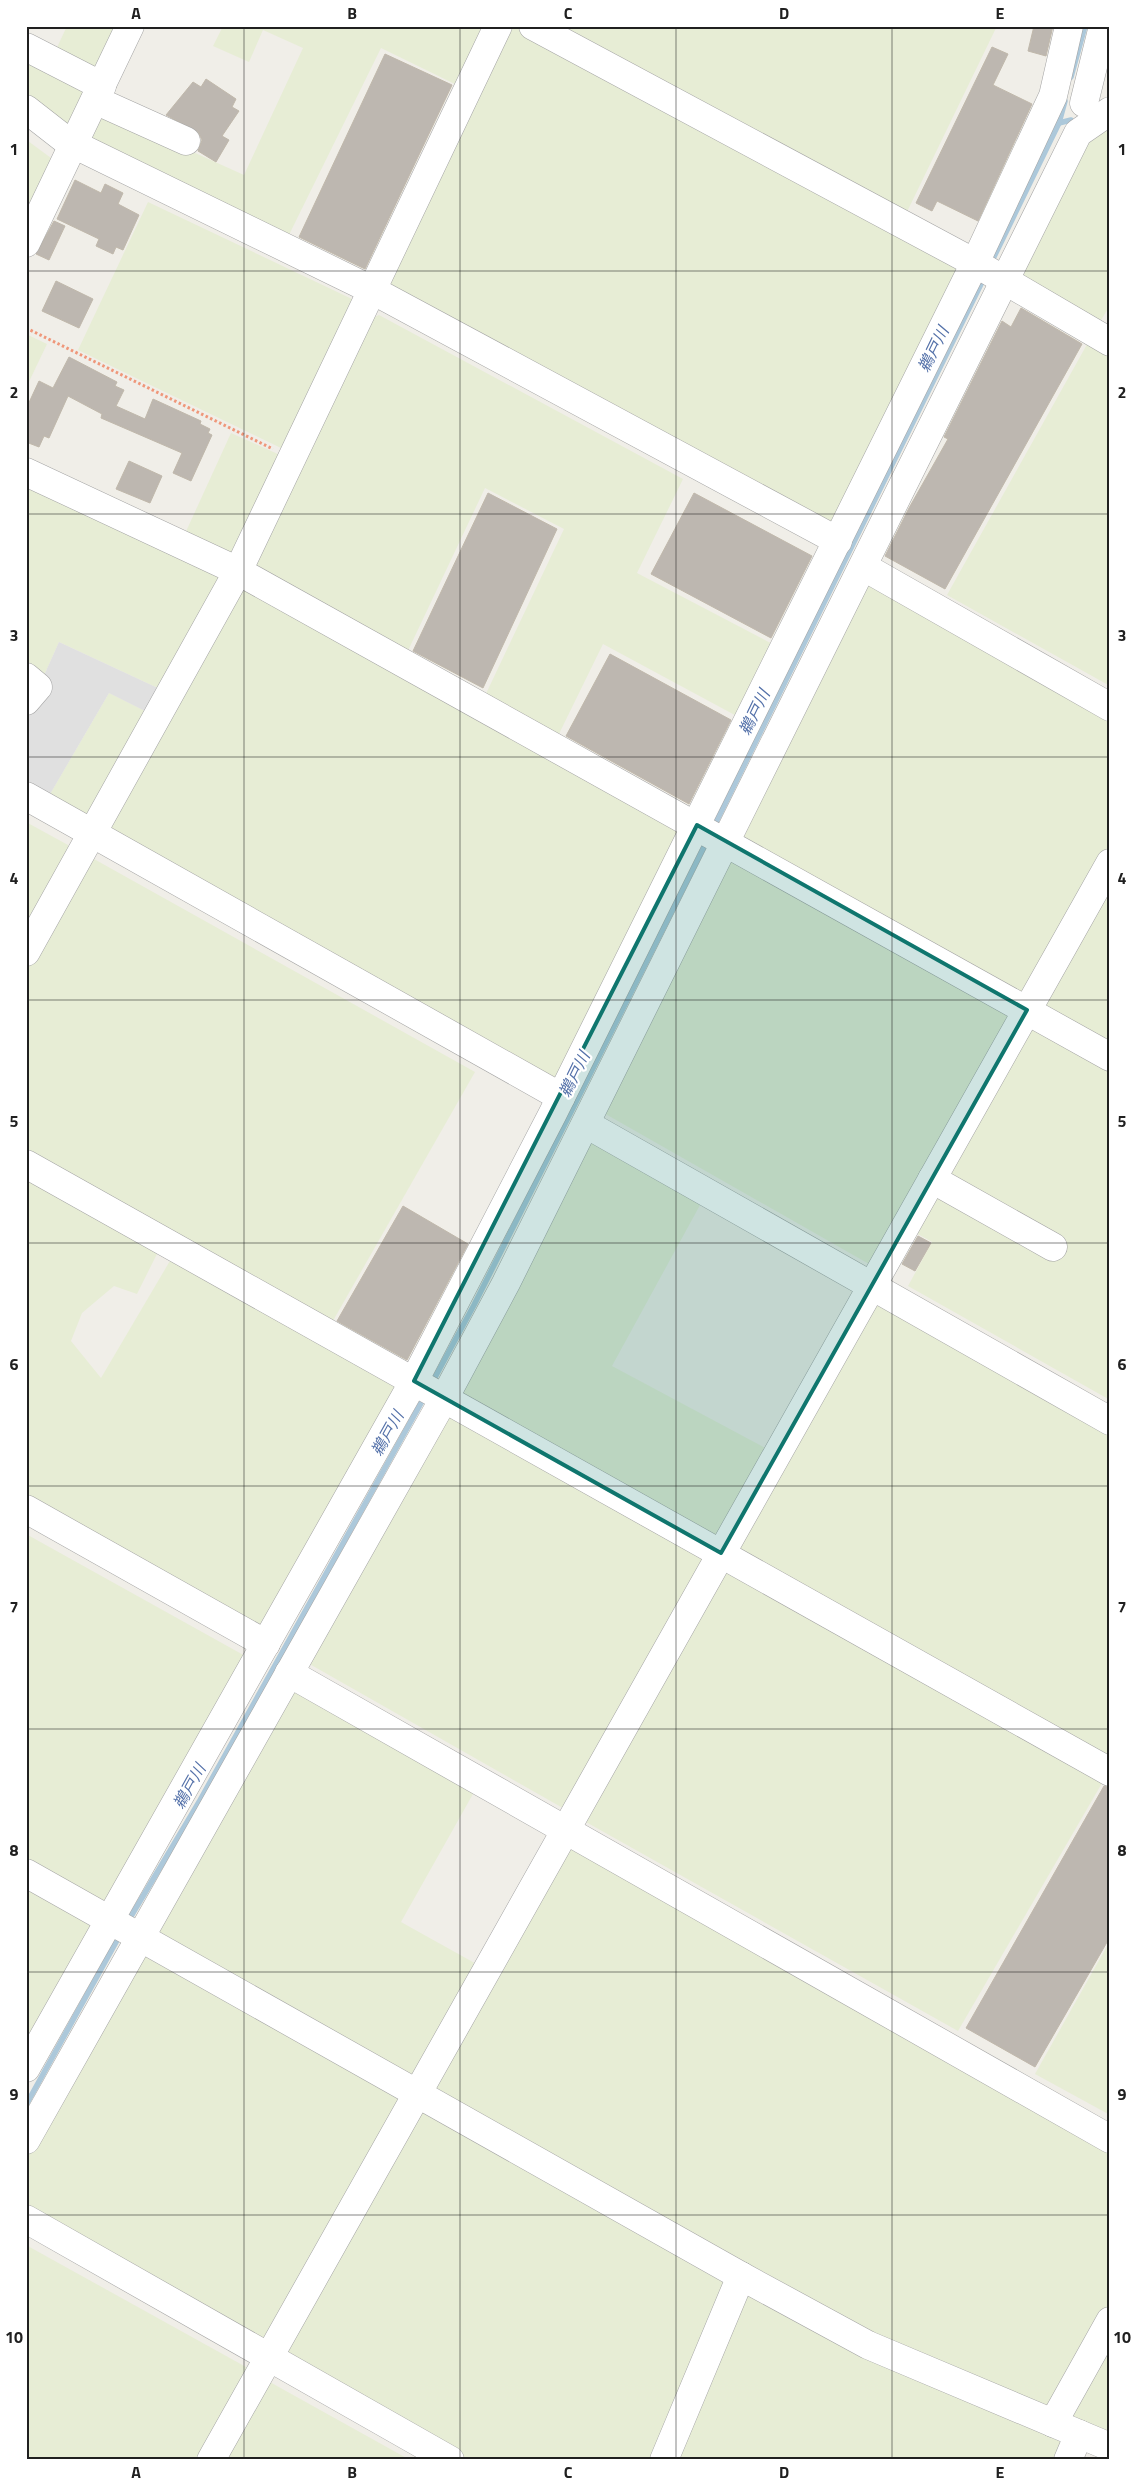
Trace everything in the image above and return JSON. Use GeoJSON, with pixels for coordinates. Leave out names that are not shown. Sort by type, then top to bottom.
{"type":"FeatureCollection","features":[{"type":"Feature","properties":{"kind":"street"},"geometry":{"type":"LineString","coordinates":[[26,243],[130,26]]}},
{"type":"Feature","properties":{"kind":"street"},"geometry":{"type":"LineString","coordinates":[[26,952],[238,571],[498,26]]}},
{"type":"Feature","properties":{"kind":"street"},"geometry":{"type":"LineString","coordinates":[[533,26],[990,273],[1110,342]]}},
{"type":"Feature","properties":{"kind":"street"},"geometry":{"type":"LineString","coordinates":[[26,2068],[125,1929],[292,1667],[429,1389],[558,1105],[867,562],[990,273],[1053,96],[1070,26]]}},
{"type":"Feature","properties":{"kind":"street"},"geometry":{"type":"LineString","coordinates":[[26,2140],[125,1929],[262,1651],[429,1389],[506,1284],[589,1118],[834,548],[990,273],[1078,133],[1103,26]]}},
{"type":"Feature","properties":{"kind":"street"},"geometry":{"type":"LineString","coordinates":[[26,47],[98,93],[186,141]]}},
{"type":"Feature","properties":{"kind":"street"},"geometry":{"type":"LineString","coordinates":[[1084,103],[1110,86]]}},
{"type":"Feature","properties":{"kind":"street"},"geometry":{"type":"LineString","coordinates":[[26,109],[70,151]]}},
{"type":"Feature","properties":{"kind":"street"},"geometry":{"type":"LineString","coordinates":[[1078,133],[1110,111]]}},
{"type":"Feature","properties":{"kind":"street"},"geometry":{"type":"LineString","coordinates":[[26,129],[369,296],[834,548]]}},
{"type":"Feature","properties":{"kind":"street"},"geometry":{"type":"LineString","coordinates":[[26,472],[238,571],[1110,1057]]}},
{"type":"Feature","properties":{"kind":"street"},"geometry":{"type":"LineString","coordinates":[[867,562],[1110,692]]}},
{"type":"Feature","properties":{"kind":"street"},"geometry":{"type":"LineString","coordinates":[[867,562],[1110,706]]}},
{"type":"Feature","properties":{"kind":"street"},"geometry":{"type":"LineString","coordinates":[[26,677],[38,687],[26,701]]}},
{"type":"Feature","properties":{"kind":"street"},"geometry":{"type":"LineString","coordinates":[[26,796],[89,841],[558,1105]]}},
{"type":"Feature","properties":{"kind":"street"},"geometry":{"type":"LineString","coordinates":[[26,815],[89,841]]}},
{"type":"Feature","properties":{"kind":"street"},"geometry":{"type":"LineString","coordinates":[[211,2460],[416,2092],[1110,863]]}},
{"type":"Feature","properties":{"kind":"street"},"geometry":{"type":"LineString","coordinates":[[589,1118],[875,1280],[1110,1421]]}},
{"type":"Feature","properties":{"kind":"street"},"geometry":{"type":"LineString","coordinates":[[26,1164],[1110,1772]]}},
{"type":"Feature","properties":{"kind":"street"},"geometry":{"type":"LineString","coordinates":[[932,1179],[1053,1247]]}},
{"type":"Feature","properties":{"kind":"street"},"geometry":{"type":"LineString","coordinates":[[875,1280],[1110,1405]]}},
{"type":"Feature","properties":{"kind":"street"},"geometry":{"type":"LineString","coordinates":[[26,1509],[262,1651]]}},
{"type":"Feature","properties":{"kind":"street"},"geometry":{"type":"LineString","coordinates":[[26,1527],[262,1651]]}},
{"type":"Feature","properties":{"kind":"street"},"geometry":{"type":"LineString","coordinates":[[292,1667],[568,1823],[1110,2121]]}},
{"type":"Feature","properties":{"kind":"street"},"geometry":{"type":"LineString","coordinates":[[568,1823],[1110,2139]]}},
{"type":"Feature","properties":{"kind":"street"},"geometry":{"type":"LineString","coordinates":[[26,1873],[741,2276],[868,2345],[1110,2447]]}},
{"type":"Feature","properties":{"kind":"street"},"geometry":{"type":"LineString","coordinates":[[26,2219],[418,2460]]}},
{"type":"Feature","properties":{"kind":"street"},"geometry":{"type":"LineString","coordinates":[[26,2239],[450,2460]]}},
{"type":"Feature","properties":{"kind":"street"},"geometry":{"type":"LineString","coordinates":[[664,2460],[741,2276]]}},
{"type":"Feature","properties":{"kind":"street"},"geometry":{"type":"LineString","coordinates":[[1053,2423],[1110,2321]]}},
{"type":"Feature","properties":{"kind":"street"},"geometry":{"type":"LineString","coordinates":[[1068,2460],[1079,2434]]}},
{"type":"Feature","properties":{"kind":"path"},"geometry":{"type":"LineString","coordinates":[[26,328],[292,458]]}},
{"type":"Feature","properties":{"kind":"highlighted area"},"geometry":{"type":"Polygon","coordinates":[[[697,825],[1027,1010],[721,1553],[414,1381],[697,825]]]}},
{"type":"Feature","properties":{"kind":"green space"},"geometry":{"type":"Polygon","coordinates":[[[67,26],[125,26],[103,73],[54,54],[67,26]]]}},
{"type":"Feature","properties":{"kind":"green space"},"geometry":{"type":"Polygon","coordinates":[[[223,26],[491,26],[461,87],[381,48],[286,241],[85,145],[102,111],[244,175],[303,48],[263,30],[249,62],[213,46],[223,26]]]}},
{"type":"Feature","properties":{"kind":"green space"},"geometry":{"type":"Polygon","coordinates":[[[509,26],[520,26],[963,264],[838,530],[383,284],[509,26]]]}},
{"type":"Feature","properties":{"kind":"green space"},"geometry":{"type":"Polygon","coordinates":[[[549,26],[997,26],[905,216],[549,26]]]}},
{"type":"Feature","properties":{"kind":"green space"},"geometry":{"type":"Polygon","coordinates":[[[26,54],[90,88],[71,137],[26,102],[26,54]]]}},
{"type":"Feature","properties":{"kind":"green space"},"geometry":{"type":"Polygon","coordinates":[[[1110,117],[1110,305],[1097,327],[1017,281],[1083,136],[1110,117]]]}},
{"type":"Feature","properties":{"kind":"green space"},"geometry":{"type":"Polygon","coordinates":[[[28,141],[55,161],[26,228],[26,143],[28,141]]]}},
{"type":"Feature","properties":{"kind":"green space"},"geometry":{"type":"Polygon","coordinates":[[[148,202],[352,299],[357,307],[283,449],[78,350],[148,202]]]}},
{"type":"Feature","properties":{"kind":"green space"},"geometry":{"type":"Polygon","coordinates":[[[379,315],[683,479],[637,573],[780,648],[744,720],[603,644],[556,740],[483,700],[564,529],[485,488],[405,657],[251,565],[370,319],[379,315]]]}},
{"type":"Feature","properties":{"kind":"green space"},"geometry":{"type":"Polygon","coordinates":[[[26,334],[47,344],[26,388],[26,334]]]}},
{"type":"Feature","properties":{"kind":"green space"},"geometry":{"type":"Polygon","coordinates":[[[1090,339],[1110,351],[1110,686],[947,595],[1090,339]]]}},
{"type":"Feature","properties":{"kind":"green space"},"geometry":{"type":"Polygon","coordinates":[[[231,433],[280,455],[235,555],[183,538],[231,433]]]}},
{"type":"Feature","properties":{"kind":"green space"},"geometry":{"type":"Polygon","coordinates":[[[26,481],[220,572],[224,581],[162,690],[59,642],[42,680],[26,668],[26,481]]]}},
{"type":"Feature","properties":{"kind":"green space"},"geometry":{"type":"Polygon","coordinates":[[[863,576],[1110,711],[1110,845],[1027,996],[736,833],[863,576]]]}},
{"type":"Feature","properties":{"kind":"green space"},"geometry":{"type":"Polygon","coordinates":[[[241,588],[689,828],[560,1091],[107,828],[241,588]]]}},
{"type":"Feature","properties":{"kind":"green space"},"geometry":{"type":"Polygon","coordinates":[[[109,693],[149,713],[86,823],[46,801],[109,693]]]}},
{"type":"Feature","properties":{"kind":"green space"},"geometry":{"type":"Polygon","coordinates":[[[26,822],[68,845],[70,853],[26,930],[26,822]]]}},
{"type":"Feature","properties":{"kind":"green space"},"geometry":{"type":"Polygon","coordinates":[[[725,857],[1014,1017],[869,1264],[602,1112],[725,857]]]}},
{"type":"Feature","properties":{"kind":"green space"},"geometry":{"type":"Polygon","coordinates":[[[94,859],[475,1072],[330,1326],[26,1155],[26,972],[87,862],[94,859]]]}},
{"type":"Feature","properties":{"kind":"green space"},"geometry":{"type":"Polygon","coordinates":[[[1110,887],[1110,1046],[1046,1011],[1043,1003],[1110,887]]]}},
{"type":"Feature","properties":{"kind":"green space"},"geometry":{"type":"Polygon","coordinates":[[[1037,1024],[1110,1066],[1110,1400],[908,1286],[932,1242],[916,1233],[1029,1029],[1037,1024]]]}},
{"type":"Feature","properties":{"kind":"green space"},"geometry":{"type":"Polygon","coordinates":[[[586,1137],[705,1196],[612,1366],[769,1450],[721,1537],[711,1540],[455,1395],[586,1137]]]}},
{"type":"Feature","properties":{"kind":"green space"},"geometry":{"type":"Polygon","coordinates":[[[26,1171],[161,1246],[137,1294],[114,1286],[82,1313],[71,1341],[101,1378],[174,1254],[403,1383],[265,1636],[26,1503],[26,1171]]]}},
{"type":"Feature","properties":{"kind":"green space"},"geometry":{"type":"Polygon","coordinates":[[[872,1297],[1110,1424],[1110,1759],[735,1549],[872,1297]]]}},
{"type":"Feature","properties":{"kind":"green space"},"geometry":{"type":"Polygon","coordinates":[[[442,1411],[707,1552],[569,1807],[561,1807],[306,1662],[442,1411]]]}},
{"type":"Feature","properties":{"kind":"green space"},"geometry":{"type":"Polygon","coordinates":[[[26,1534],[247,1657],[110,1909],[26,1867],[26,1534]]]}},
{"type":"Feature","properties":{"kind":"green space"},"geometry":{"type":"Polygon","coordinates":[[[721,1568],[1105,1778],[958,2031],[586,1822],[582,1813],[721,1568]]]}},
{"type":"Feature","properties":{"kind":"green space"},"geometry":{"type":"Polygon","coordinates":[[[288,1683],[478,1785],[401,1922],[480,1966],[416,2079],[151,1934],[288,1683]]]}},
{"type":"Feature","properties":{"kind":"green space"},"geometry":{"type":"Polygon","coordinates":[[[568,1842],[1110,2142],[1110,2301],[1051,2407],[1039,2410],[863,2336],[430,2094],[568,1842]]]}},
{"type":"Feature","properties":{"kind":"green space"},"geometry":{"type":"Polygon","coordinates":[[[26,1884],[96,1923],[26,2058],[26,1884]]]}},
{"type":"Feature","properties":{"kind":"green space"},"geometry":{"type":"Polygon","coordinates":[[[1110,1941],[1110,2115],[1035,2074],[1110,1941]]]}},
{"type":"Feature","properties":{"kind":"green space"},"geometry":{"type":"Polygon","coordinates":[[[139,1949],[402,2101],[265,2343],[26,2215],[26,2150],[139,1949]]]}},
{"type":"Feature","properties":{"kind":"green space"},"geometry":{"type":"Polygon","coordinates":[[[418,2108],[726,2275],[659,2460],[460,2460],[280,2350],[418,2108]]]}},
{"type":"Feature","properties":{"kind":"green space"},"geometry":{"type":"Polygon","coordinates":[[[26,2245],[246,2367],[250,2375],[201,2460],[26,2460],[26,2245]]]}},
{"type":"Feature","properties":{"kind":"green space"},"geometry":{"type":"Polygon","coordinates":[[[741,2289],[1070,2436],[1065,2460],[671,2460],[741,2289]]]}},
{"type":"Feature","properties":{"kind":"green space"},"geometry":{"type":"Polygon","coordinates":[[[1110,2333],[1110,2441],[1063,2414],[1110,2333]]]}},
{"type":"Feature","properties":{"kind":"green space"},"geometry":{"type":"Polygon","coordinates":[[[268,2381],[410,2460],[218,2460],[268,2381]]]}},
{"type":"Feature","properties":{"kind":"shaded area"},"geometry":{"type":"Polygon","coordinates":[[[59,642],[162,690],[149,713],[109,693],[46,801],[26,790],[26,706],[42,680],[59,642]]]}},
{"type":"Feature","properties":{"kind":"building"},"geometry":{"type":"Polygon","coordinates":[[[1034,26],[1053,26],[1046,56],[1028,51],[1034,26]]]}},
{"type":"Feature","properties":{"kind":"building"},"geometry":{"type":"Polygon","coordinates":[[[992,47],[1008,54],[993,85],[1032,104],[978,221],[937,201],[932,211],[916,203],[992,47]]]}},
{"type":"Feature","properties":{"kind":"building"},"geometry":{"type":"Polygon","coordinates":[[[385,54],[452,85],[365,269],[299,237],[385,54]]]}},
{"type":"Feature","properties":{"kind":"building"},"geometry":{"type":"Polygon","coordinates":[[[206,79],[236,99],[232,107],[239,111],[222,136],[229,140],[216,162],[198,151],[202,140],[198,132],[166,115],[193,82],[201,87],[206,79]]]}},
{"type":"Feature","properties":{"kind":"building"},"geometry":{"type":"Polygon","coordinates":[[[75,180],[101,193],[105,184],[123,193],[118,204],[139,215],[123,250],[116,247],[113,254],[96,246],[99,239],[57,219],[75,180]]]}},
{"type":"Feature","properties":{"kind":"building"},"geometry":{"type":"Polygon","coordinates":[[[54,221],[65,226],[49,260],[36,254],[54,221]]]}},
{"type":"Feature","properties":{"kind":"building"},"geometry":{"type":"Polygon","coordinates":[[[56,281],[93,299],[79,328],[42,311],[56,281]]]}},
{"type":"Feature","properties":{"kind":"building"},"geometry":{"type":"Polygon","coordinates":[[[1021,308],[1082,344],[945,589],[885,556],[909,508],[948,439],[944,437],[1002,321],[1011,327],[1021,308]]]}},
{"type":"Feature","properties":{"kind":"building"},"geometry":{"type":"Polygon","coordinates":[[[69,357],[117,382],[115,386],[124,390],[116,406],[145,419],[153,399],[201,421],[200,424],[210,429],[208,433],[212,435],[191,481],[173,473],[182,453],[101,418],[102,414],[68,396],[49,438],[44,436],[39,447],[26,442],[26,409],[39,381],[53,388],[69,357]]]}},
{"type":"Feature","properties":{"kind":"building"},"geometry":{"type":"Polygon","coordinates":[[[129,461],[162,476],[150,503],[116,489],[129,461]]]}},
{"type":"Feature","properties":{"kind":"building"},"geometry":{"type":"Polygon","coordinates":[[[488,493],[557,529],[483,688],[413,651],[488,493]]]}},
{"type":"Feature","properties":{"kind":"building"},"geometry":{"type":"Polygon","coordinates":[[[694,493],[812,556],[771,638],[651,574],[694,493]]]}},
{"type":"Feature","properties":{"kind":"building"},"geometry":{"type":"Polygon","coordinates":[[[610,654],[731,720],[689,804],[566,736],[610,654]]]}},
{"type":"Feature","properties":{"kind":"building"},"geometry":{"type":"Polygon","coordinates":[[[403,1206],[468,1244],[407,1360],[337,1321],[403,1206]]]}},
{"type":"Feature","properties":{"kind":"building"},"geometry":{"type":"Polygon","coordinates":[[[918,1236],[931,1243],[915,1271],[902,1264],[918,1236]]]}},
{"type":"Feature","properties":{"kind":"building"},"geometry":{"type":"Polygon","coordinates":[[[1104,1786],[1110,1788],[1110,1937],[1035,2067],[966,2028],[1104,1786]]]}},
{"type":"Feature","properties":{"kind":"waterway","name":"鵜戸川"},"geometry":{"type":"LineString","coordinates":[[1071,77],[1085,26]]}},
{"type":"Feature","properties":{"kind":"waterway","name":"鵜戸川"},"geometry":{"type":"LineString","coordinates":[[990,265],[1059,123],[1065,101]]}},
{"type":"Feature","properties":{"kind":"waterway"},"geometry":{"type":"LineString","coordinates":[[1059,123],[1071,120]]}},
{"type":"Feature","properties":{"kind":"waterway","name":"鵜戸川"},"geometry":{"type":"LineString","coordinates":[[713,828],[984,278]]}},
{"type":"Feature","properties":{"kind":"waterway","name":"鵜戸川"},"geometry":{"type":"LineString","coordinates":[[432,1383],[474,1305],[707,841]]}},
{"type":"Feature","properties":{"kind":"waterway","name":"鵜戸川"},"geometry":{"type":"LineString","coordinates":[[127,1923],[199,1802],[425,1396]]}},
{"type":"Feature","properties":{"kind":"waterway","name":"鵜戸川"},"geometry":{"type":"LineString","coordinates":[[26,2105],[120,1935]]}}]}
